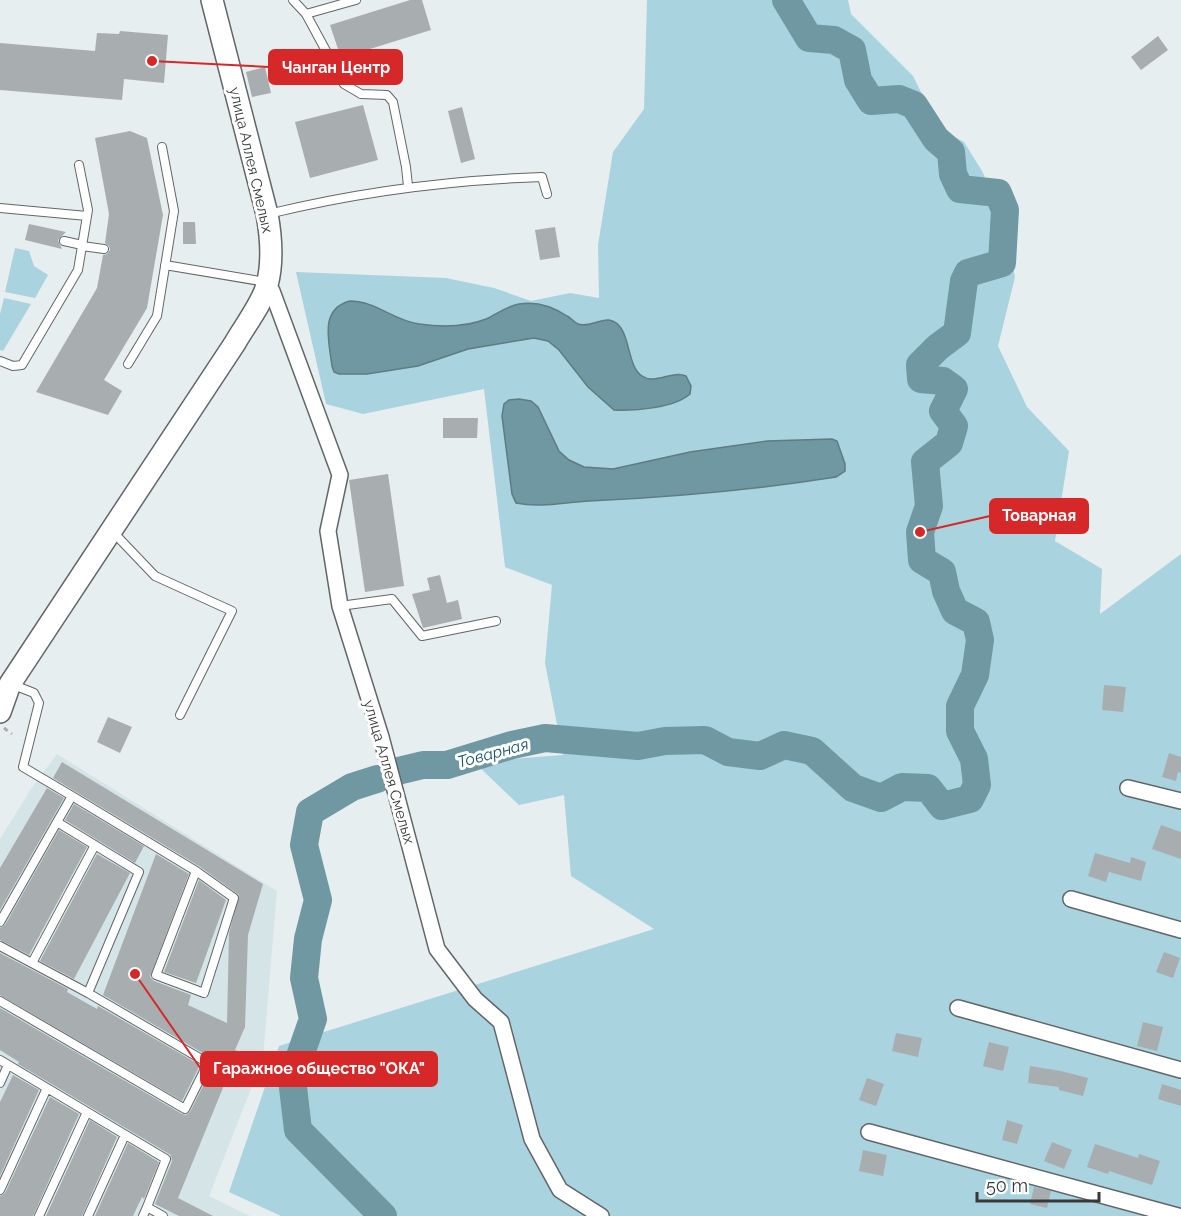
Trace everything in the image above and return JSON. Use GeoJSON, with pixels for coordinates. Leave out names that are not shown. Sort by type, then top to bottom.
{"type":"FeatureCollection","features":[{"type":"Feature","properties":{"kind":"main road","name":"улица Аллея Смелых"},"geometry":{"type":"LineString","coordinates":[[0,712],[3,684],[112,531],[235,343],[267,284],[270,241],[267,214],[212,0]]}},
{"type":"Feature","properties":{"kind":"street","name":"улица Аллея Смелых"},"geometry":{"type":"LineString","coordinates":[[267,284],[272,291],[340,475],[328,531],[340,606],[381,737],[437,949],[475,999],[501,1022],[532,1139],[560,1190],[601,1216]]}},
{"type":"Feature","properties":{"kind":"street"},"geometry":{"type":"LineString","coordinates":[[1128,788],[1181,801]]}},
{"type":"Feature","properties":{"kind":"street"},"geometry":{"type":"LineString","coordinates":[[1071,899],[1181,930]]}},
{"type":"Feature","properties":{"kind":"street"},"geometry":{"type":"LineString","coordinates":[[958,1008],[1181,1070]]}},
{"type":"Feature","properties":{"kind":"street"},"geometry":{"type":"LineString","coordinates":[[870,1132],[1178,1216]]}},
{"type":"Feature","properties":{"kind":"lane"},"geometry":{"type":"LineString","coordinates":[[292,0],[306,14],[344,84],[361,94],[387,95],[393,102],[408,186]]}},
{"type":"Feature","properties":{"kind":"lane"},"geometry":{"type":"LineString","coordinates":[[306,14],[356,0]]}},
{"type":"Feature","properties":{"kind":"lane"},"geometry":{"type":"LineString","coordinates":[[128,364],[157,316],[174,211],[162,147]]}},
{"type":"Feature","properties":{"kind":"lane"},"geometry":{"type":"LineString","coordinates":[[0,361],[13,366],[22,365],[78,270],[88,210],[79,165]]}},
{"type":"Feature","properties":{"kind":"lane"},"geometry":{"type":"LineString","coordinates":[[267,214],[408,186],[542,177],[547,194]]}},
{"type":"Feature","properties":{"kind":"lane"},"geometry":{"type":"LineString","coordinates":[[0,208],[87,216]]}},
{"type":"Feature","properties":{"kind":"lane"},"geometry":{"type":"LineString","coordinates":[[64,241],[104,249]]}},
{"type":"Feature","properties":{"kind":"lane"},"geometry":{"type":"LineString","coordinates":[[156,258],[267,284]]}},
{"type":"Feature","properties":{"kind":"lane"},"geometry":{"type":"LineString","coordinates":[[112,531],[155,576],[232,611],[180,715]]}},
{"type":"Feature","properties":{"kind":"lane"},"geometry":{"type":"LineString","coordinates":[[340,606],[392,599],[422,636],[496,621]]}},
{"type":"Feature","properties":{"kind":"lane"},"geometry":{"type":"LineString","coordinates":[[3,684],[34,693],[39,703],[23,767],[196,871],[234,898],[204,993],[156,975],[196,871]]}},
{"type":"Feature","properties":{"kind":"lane"},"geometry":{"type":"LineString","coordinates":[[0,922],[72,796]]}},
{"type":"Feature","properties":{"kind":"lane"},"geometry":{"type":"LineString","coordinates":[[57,822],[139,872],[88,993]]}},
{"type":"Feature","properties":{"kind":"lane"},"geometry":{"type":"LineString","coordinates":[[32,963],[95,846]]}},
{"type":"Feature","properties":{"kind":"lane"},"geometry":{"type":"LineString","coordinates":[[0,946],[88,993],[208,1063],[185,1110],[0,1002]]}},
{"type":"Feature","properties":{"kind":"lane"},"geometry":{"type":"LineString","coordinates":[[0,1060],[166,1159],[143,1216]]}},
{"type":"Feature","properties":{"kind":"lane"},"geometry":{"type":"LineString","coordinates":[[0,1083],[8,1065]]}},
{"type":"Feature","properties":{"kind":"lane"},"geometry":{"type":"LineString","coordinates":[[0,1190],[47,1088]]}},
{"type":"Feature","properties":{"kind":"lane"},"geometry":{"type":"LineString","coordinates":[[39,1216],[87,1112]]}},
{"type":"Feature","properties":{"kind":"lane"},"geometry":{"type":"LineString","coordinates":[[88,1216],[125,1135]]}},
{"type":"Feature","properties":{"kind":"lane"},"geometry":{"type":"LineString","coordinates":[[147,1207],[163,1216]]}},
{"type":"Feature","properties":{"kind":"shaded area"},"geometry":{"type":"Polygon","coordinates":[[[647,0],[848,0],[851,14],[913,76],[939,128],[964,142],[982,171],[1001,212],[1015,277],[998,346],[1027,407],[1069,451],[1055,541],[1102,569],[1100,614],[1181,554],[1181,1216],[281,1216],[229,1192],[279,1046],[654,929],[571,876],[564,795],[519,805],[474,762],[563,755],[545,663],[552,585],[505,567],[484,389],[363,414],[326,404],[296,272],[446,278],[494,288],[531,301],[570,293],[599,298],[598,245],[613,152],[644,109],[647,0]]]}},
{"type":"Feature","properties":{"kind":"shaded area"},"geometry":{"type":"Polygon","coordinates":[[[15,248],[29,251],[34,266],[48,275],[35,298],[5,292],[15,248]]]}},
{"type":"Feature","properties":{"kind":"shaded area"},"geometry":{"type":"Polygon","coordinates":[[[4,298],[31,304],[3,351],[0,350],[0,314],[4,298]]]}},
{"type":"Feature","properties":{"kind":"shaded area"},"geometry":{"type":"Polygon","coordinates":[[[350,301],[377,307],[410,322],[436,326],[478,322],[510,306],[526,303],[550,307],[582,325],[609,320],[621,329],[633,363],[642,376],[652,379],[675,375],[686,376],[691,386],[690,394],[665,405],[633,410],[614,410],[588,387],[559,350],[548,341],[534,338],[468,349],[418,366],[367,374],[339,374],[334,372],[332,366],[328,327],[334,311],[340,305],[350,301]]]}},
{"type":"Feature","properties":{"kind":"shaded area"},"geometry":{"type":"Polygon","coordinates":[[[509,400],[531,401],[538,407],[559,451],[569,460],[584,467],[613,469],[690,452],[767,441],[832,439],[837,441],[845,464],[845,471],[836,477],[713,492],[544,505],[516,503],[512,494],[502,416],[504,404],[509,400]]]}},
{"type":"Feature","properties":{"kind":"shaded area"},"geometry":{"type":"Polygon","coordinates":[[[57,754],[277,891],[263,1058],[209,1196],[250,1216],[0,1216],[0,839],[31,789],[57,754]]]}},
{"type":"Feature","properties":{"kind":"building"},"geometry":{"type":"Polygon","coordinates":[[[410,0],[422,0],[431,30],[341,58],[330,25],[410,0]]]}},
{"type":"Feature","properties":{"kind":"building"},"geometry":{"type":"Polygon","coordinates":[[[120,31],[168,35],[164,83],[124,79],[122,100],[0,90],[0,43],[95,51],[97,33],[119,34],[120,31]]]}},
{"type":"Feature","properties":{"kind":"building"},"geometry":{"type":"Polygon","coordinates":[[[1158,36],[1168,50],[1141,70],[1131,57],[1158,36]]]}},
{"type":"Feature","properties":{"kind":"building"},"geometry":{"type":"Polygon","coordinates":[[[265,67],[271,93],[252,97],[246,72],[265,67]]]}},
{"type":"Feature","properties":{"kind":"building"},"geometry":{"type":"Polygon","coordinates":[[[363,105],[378,160],[310,178],[295,122],[363,105]]]}},
{"type":"Feature","properties":{"kind":"building"},"geometry":{"type":"Polygon","coordinates":[[[462,107],[475,159],[461,163],[448,111],[462,107]]]}},
{"type":"Feature","properties":{"kind":"building"},"geometry":{"type":"Polygon","coordinates":[[[130,131],[147,138],[163,215],[147,308],[104,380],[122,391],[108,415],[36,392],[97,288],[103,255],[110,250],[105,243],[109,214],[95,138],[130,131]]]}},
{"type":"Feature","properties":{"kind":"building"},"geometry":{"type":"Polygon","coordinates":[[[183,222],[195,222],[196,244],[183,244],[183,222]]]}},
{"type":"Feature","properties":{"kind":"building"},"geometry":{"type":"Polygon","coordinates":[[[29,224],[66,232],[58,240],[62,249],[25,240],[29,224]]]}},
{"type":"Feature","properties":{"kind":"building"},"geometry":{"type":"Polygon","coordinates":[[[555,227],[560,257],[540,260],[535,230],[555,227]]]}},
{"type":"Feature","properties":{"kind":"building"},"geometry":{"type":"Polygon","coordinates":[[[443,418],[478,418],[477,438],[443,438],[443,418]]]}},
{"type":"Feature","properties":{"kind":"building"},"geometry":{"type":"Polygon","coordinates":[[[388,474],[404,586],[365,592],[349,480],[388,474]]]}},
{"type":"Feature","properties":{"kind":"building"},"geometry":{"type":"Polygon","coordinates":[[[440,575],[447,603],[458,600],[462,619],[423,628],[412,594],[430,590],[427,578],[440,575]]]}},
{"type":"Feature","properties":{"kind":"building"},"geometry":{"type":"Polygon","coordinates":[[[1104,685],[1126,687],[1123,712],[1102,710],[1104,685]]]}},
{"type":"Feature","properties":{"kind":"building"},"geometry":{"type":"Polygon","coordinates":[[[108,717],[132,727],[120,753],[97,742],[108,717]]]}},
{"type":"Feature","properties":{"kind":"building"},"geometry":{"type":"Polygon","coordinates":[[[1169,753],[1181,757],[1181,773],[1178,772],[1176,781],[1162,777],[1169,753]]]}},
{"type":"Feature","properties":{"kind":"building"},"geometry":{"type":"Polygon","coordinates":[[[62,762],[263,884],[248,935],[245,1027],[235,1050],[238,1051],[178,1198],[213,1216],[179,1216],[155,1204],[172,1161],[171,1155],[18,1064],[19,1062],[0,1050],[0,1008],[182,1114],[186,1115],[190,1112],[213,1066],[213,1059],[103,995],[156,854],[189,874],[150,977],[154,981],[191,995],[188,1005],[227,1023],[229,933],[239,895],[199,866],[53,778],[62,762]]]}},
{"type":"Feature","properties":{"kind":"building"},"geometry":{"type":"Polygon","coordinates":[[[47,788],[64,798],[0,910],[0,868],[47,788]]]}},
{"type":"Feature","properties":{"kind":"building"},"geometry":{"type":"Polygon","coordinates":[[[74,804],[144,846],[135,863],[65,820],[74,804]]]}},
{"type":"Feature","properties":{"kind":"building"},"geometry":{"type":"Polygon","coordinates":[[[1161,825],[1181,832],[1181,859],[1152,849],[1161,825]]]}},
{"type":"Feature","properties":{"kind":"building"},"geometry":{"type":"Polygon","coordinates":[[[59,830],[87,847],[29,955],[0,940],[0,928],[5,925],[59,830]]]}},
{"type":"Feature","properties":{"kind":"building"},"geometry":{"type":"Polygon","coordinates":[[[1095,853],[1130,863],[1131,857],[1146,862],[1141,881],[1109,872],[1106,882],[1088,876],[1095,853]]]}},
{"type":"Feature","properties":{"kind":"building"},"geometry":{"type":"Polygon","coordinates":[[[97,854],[130,873],[74,979],[40,961],[97,854]]]}},
{"type":"Feature","properties":{"kind":"building"},"geometry":{"type":"Polygon","coordinates":[[[199,880],[226,900],[196,983],[164,972],[199,880]]]}},
{"type":"Feature","properties":{"kind":"building"},"geometry":{"type":"Polygon","coordinates":[[[1164,952],[1180,958],[1173,978],[1156,972],[1164,952]]]}},
{"type":"Feature","properties":{"kind":"building"},"geometry":{"type":"Polygon","coordinates":[[[0,953],[68,989],[67,992],[97,1009],[98,1006],[200,1065],[182,1101],[0,995],[0,953]]]}},
{"type":"Feature","properties":{"kind":"building"},"geometry":{"type":"Polygon","coordinates":[[[1143,1022],[1163,1027],[1157,1051],[1137,1046],[1143,1022]]]}},
{"type":"Feature","properties":{"kind":"building"},"geometry":{"type":"Polygon","coordinates":[[[896,1033],[922,1038],[918,1057],[892,1051],[896,1033]]]}},
{"type":"Feature","properties":{"kind":"building"},"geometry":{"type":"Polygon","coordinates":[[[989,1042],[1009,1047],[1003,1071],[983,1066],[989,1042]]]}},
{"type":"Feature","properties":{"kind":"building"},"geometry":{"type":"Polygon","coordinates":[[[1030,1066],[1088,1078],[1083,1096],[1059,1090],[1059,1087],[1028,1083],[1030,1066]]]}},
{"type":"Feature","properties":{"kind":"building"},"geometry":{"type":"Polygon","coordinates":[[[13,1075],[39,1090],[0,1176],[0,1102],[13,1075]]]}},
{"type":"Feature","properties":{"kind":"building"},"geometry":{"type":"Polygon","coordinates":[[[867,1078],[884,1084],[876,1106],[859,1100],[867,1078]]]}},
{"type":"Feature","properties":{"kind":"building"},"geometry":{"type":"Polygon","coordinates":[[[1162,1084],[1181,1090],[1181,1106],[1158,1099],[1162,1084]]]}},
{"type":"Feature","properties":{"kind":"building"},"geometry":{"type":"Polygon","coordinates":[[[50,1097],[79,1114],[33,1216],[0,1216],[0,1196],[5,1193],[50,1097]]]}},
{"type":"Feature","properties":{"kind":"building"},"geometry":{"type":"Polygon","coordinates":[[[90,1120],[117,1137],[82,1216],[46,1216],[90,1120]]]}},
{"type":"Feature","properties":{"kind":"building"},"geometry":{"type":"Polygon","coordinates":[[[1007,1120],[1023,1125],[1017,1144],[1002,1140],[1007,1120]]]}},
{"type":"Feature","properties":{"kind":"building"},"geometry":{"type":"Polygon","coordinates":[[[1052,1142],[1072,1150],[1064,1169],[1044,1161],[1052,1142]]]}},
{"type":"Feature","properties":{"kind":"building"},"geometry":{"type":"Polygon","coordinates":[[[128,1143],[159,1162],[144,1199],[142,1197],[133,1216],[95,1216],[128,1143]]]}},
{"type":"Feature","properties":{"kind":"building"},"geometry":{"type":"Polygon","coordinates":[[[1095,1144],[1138,1158],[1139,1154],[1160,1161],[1152,1185],[1109,1171],[1108,1174],[1087,1167],[1095,1144]]]}},
{"type":"Feature","properties":{"kind":"building"},"geometry":{"type":"Polygon","coordinates":[[[863,1150],[887,1155],[883,1176],[859,1171],[863,1150]]]}},
{"type":"Feature","properties":{"kind":"building"},"geometry":{"type":"Polygon","coordinates":[[[1034,1187],[1051,1191],[1047,1208],[1030,1204],[1034,1187]]]}},
{"type":"Feature","properties":{"kind":"waterway","name":"Товарная"},"geometry":{"type":"LineString","coordinates":[[398,771],[423,765],[447,765],[512,745],[545,738],[638,746],[665,741],[705,740],[728,752],[760,756],[784,745],[812,751],[853,788],[881,798],[902,787],[928,788],[942,806],[970,799],[977,785],[974,759],[960,731],[960,706],[975,675],[980,640],[976,622],[955,611],[946,591],[942,572],[922,560],[920,532],[929,506],[925,462],[949,443],[954,426],[943,411],[954,389],[943,381],[921,379],[920,365],[938,347],[957,333],[964,281],[968,273],[1002,263],[1005,210],[998,193],[960,189],[953,174],[951,152],[936,139],[914,105],[899,99],[871,101],[858,80],[852,50],[834,40],[809,38],[786,0]]}},
{"type":"Feature","properties":{"kind":"waterway","name":"Товарная"},"geometry":{"type":"LineString","coordinates":[[377,779],[352,787],[310,812],[304,845],[318,900],[308,939],[304,978],[313,1019],[292,1079],[298,1130],[383,1216]]}},
{"type":"Feature","properties":{"kind":"place","name":"Чанган Центр"},"geometry":{"type":"Point","coordinates":[152,61]}},
{"type":"Feature","properties":{"kind":"place","name":"Товарная"},"geometry":{"type":"Point","coordinates":[920,532]}},
{"type":"Feature","properties":{"kind":"place","name":"Гаражное общество \"ОКА\""},"geometry":{"type":"Point","coordinates":[135,974]}}]}
